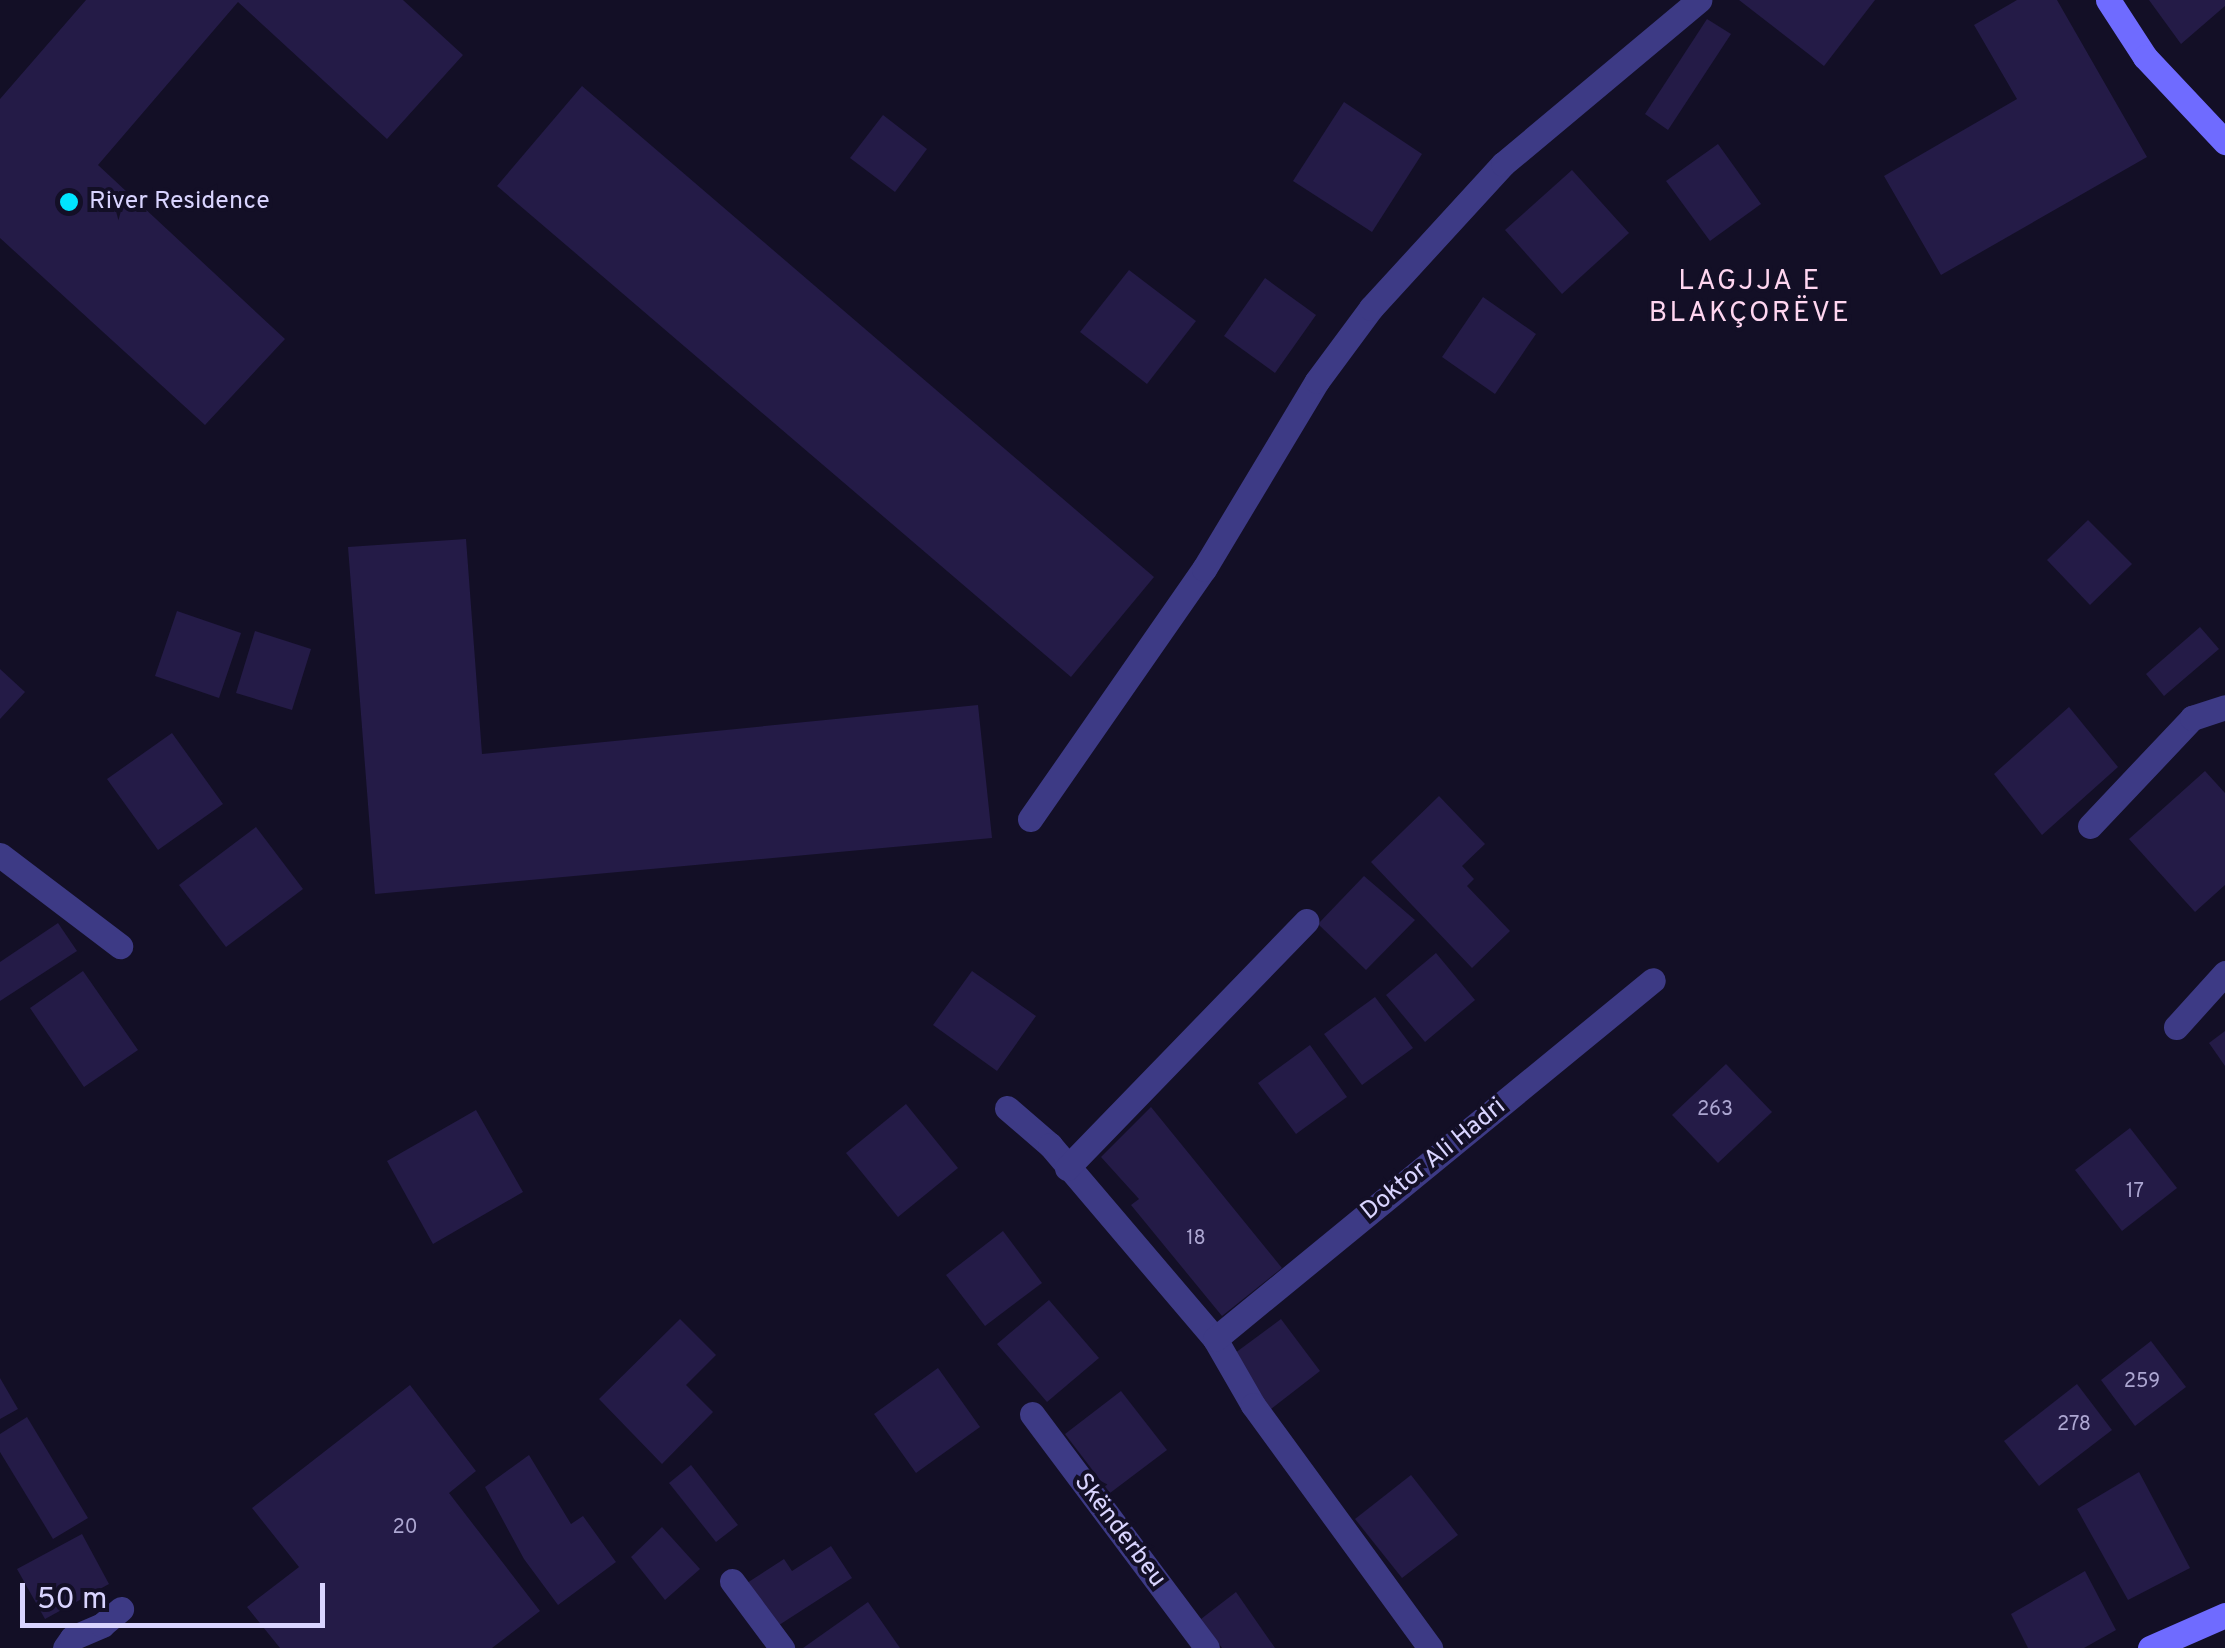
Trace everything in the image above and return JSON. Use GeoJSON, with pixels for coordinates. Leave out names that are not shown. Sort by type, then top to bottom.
{"type":"FeatureCollection","features":[{"type":"Feature","properties":{"kind":"street"},"geometry":{"type":"LineString","coordinates":[[1030,819],[1204,568],[1317,382],[1371,308],[1503,164],[1699,0]]}},
{"type":"Feature","properties":{"kind":"street"},"geometry":{"type":"LineString","coordinates":[[2108,0],[2145,57],[2225,142]]}},
{"type":"Feature","properties":{"kind":"street"},"geometry":{"type":"LineString","coordinates":[[2090,826],[2192,718],[2225,707]]}},
{"type":"Feature","properties":{"kind":"street"},"geometry":{"type":"LineString","coordinates":[[0,855],[120,946]]}},
{"type":"Feature","properties":{"kind":"street"},"geometry":{"type":"LineString","coordinates":[[1067,1168],[1306,921]]}},
{"type":"Feature","properties":{"kind":"street"},"geometry":{"type":"LineString","coordinates":[[2176,1027],[2225,973]]}},
{"type":"Feature","properties":{"kind":"street","name":"Doktor Ali Hadri"},"geometry":{"type":"LineString","coordinates":[[1214,1340],[1653,980]]}},
{"type":"Feature","properties":{"kind":"street"},"geometry":{"type":"LineString","coordinates":[[1006,1108],[1050,1146],[1214,1340],[1252,1405],[1430,1648]]}},
{"type":"Feature","properties":{"kind":"street","name":"Skënderbeu"},"geometry":{"type":"LineString","coordinates":[[1032,1414],[1207,1648]]}},
{"type":"Feature","properties":{"kind":"street"},"geometry":{"type":"LineString","coordinates":[[732,1581],[782,1648]]}},
{"type":"Feature","properties":{"kind":"street"},"geometry":{"type":"LineString","coordinates":[[64,1648],[72,1638],[102,1625],[121,1609]]}},
{"type":"Feature","properties":{"kind":"street"},"geometry":{"type":"LineString","coordinates":[[2150,1648],[2225,1615]]}},
{"type":"Feature","properties":{"kind":"building","name":"River Residence"},"geometry":{"type":"Polygon","coordinates":[[[86,0],[403,0],[463,55],[387,139],[238,2],[98,165],[285,339],[205,425],[0,238],[0,99],[86,0]]]}},
{"type":"Feature","properties":{"kind":"building"},"geometry":{"type":"Polygon","coordinates":[[[1739,0],[1875,0],[1824,66],[1739,0]]]}},
{"type":"Feature","properties":{"kind":"building"},"geometry":{"type":"Polygon","coordinates":[[[2017,0],[2057,0],[2147,157],[1941,275],[1884,176],[2017,99],[1974,25],[2017,0]]]}},
{"type":"Feature","properties":{"kind":"building"},"geometry":{"type":"Polygon","coordinates":[[[2149,0],[2225,0],[2225,6],[2181,44],[2149,0]]]}},
{"type":"Feature","properties":{"kind":"building"},"geometry":{"type":"Polygon","coordinates":[[[1707,19],[1731,34],[1668,130],[1645,114],[1707,19]]]}},
{"type":"Feature","properties":{"kind":"building"},"geometry":{"type":"Polygon","coordinates":[[[582,86],[1154,577],[1071,677],[497,186],[582,86]]]}},
{"type":"Feature","properties":{"kind":"building"},"geometry":{"type":"Polygon","coordinates":[[[1344,102],[1422,154],[1372,232],[1293,181],[1344,102]]]}},
{"type":"Feature","properties":{"kind":"building"},"geometry":{"type":"Polygon","coordinates":[[[883,115],[927,149],[895,192],[850,158],[883,115]]]}},
{"type":"Feature","properties":{"kind":"building"},"geometry":{"type":"Polygon","coordinates":[[[1718,144],[1761,204],[1710,241],[1666,181],[1718,144]]]}},
{"type":"Feature","properties":{"kind":"building"},"geometry":{"type":"Polygon","coordinates":[[[1572,170],[1629,233],[1562,294],[1505,230],[1572,170]]]}},
{"type":"Feature","properties":{"kind":"building"},"geometry":{"type":"Polygon","coordinates":[[[1129,270],[1196,321],[1147,384],[1080,332],[1129,270]]]}},
{"type":"Feature","properties":{"kind":"building"},"geometry":{"type":"Polygon","coordinates":[[[1265,278],[1316,315],[1275,373],[1224,336],[1265,278]]]}},
{"type":"Feature","properties":{"kind":"building"},"geometry":{"type":"Polygon","coordinates":[[[1483,297],[1536,334],[1495,394],[1442,357],[1483,297]]]}},
{"type":"Feature","properties":{"kind":"building"},"geometry":{"type":"Polygon","coordinates":[[[2088,520],[2132,564],[2090,605],[2047,560],[2088,520]]]}},
{"type":"Feature","properties":{"kind":"building"},"geometry":{"type":"Polygon","coordinates":[[[466,539],[482,754],[978,705],[992,838],[375,894],[348,547],[466,539]]]}},
{"type":"Feature","properties":{"kind":"building"},"geometry":{"type":"Polygon","coordinates":[[[177,611],[241,633],[219,698],[155,676],[177,611]]]}},
{"type":"Feature","properties":{"kind":"building"},"geometry":{"type":"Polygon","coordinates":[[[2200,627],[2219,649],[2164,696],[2146,674],[2200,627]]]}},
{"type":"Feature","properties":{"kind":"building"},"geometry":{"type":"Polygon","coordinates":[[[255,631],[311,649],[292,710],[236,693],[255,631]]]}},
{"type":"Feature","properties":{"kind":"building"},"geometry":{"type":"Polygon","coordinates":[[[0,669],[25,692],[0,719],[0,669]]]}},
{"type":"Feature","properties":{"kind":"building"},"geometry":{"type":"Polygon","coordinates":[[[2069,707],[2118,767],[2042,835],[1994,774],[2069,707]]]}},
{"type":"Feature","properties":{"kind":"building"},"geometry":{"type":"Polygon","coordinates":[[[172,733],[223,804],[158,850],[107,779],[172,733]]]}},
{"type":"Feature","properties":{"kind":"building"},"geometry":{"type":"Polygon","coordinates":[[[2205,771],[2225,793],[2225,885],[2195,912],[2129,839],[2205,771]]]}},
{"type":"Feature","properties":{"kind":"building"},"geometry":{"type":"Polygon","coordinates":[[[1439,796],[1485,844],[1462,866],[1474,879],[1467,886],[1510,931],[1472,968],[1371,862],[1439,796]]]}},
{"type":"Feature","properties":{"kind":"building"},"geometry":{"type":"Polygon","coordinates":[[[256,827],[303,889],[226,947],[179,885],[256,827]]]}},
{"type":"Feature","properties":{"kind":"building"},"geometry":{"type":"Polygon","coordinates":[[[1364,876],[1415,920],[1366,970],[1318,924],[1364,876]]]}},
{"type":"Feature","properties":{"kind":"building"},"geometry":{"type":"Polygon","coordinates":[[[58,923],[77,951],[0,1001],[0,962],[58,923]]]}},
{"type":"Feature","properties":{"kind":"building"},"geometry":{"type":"Polygon","coordinates":[[[1436,953],[1475,1000],[1425,1042],[1386,995],[1436,953]]]}},
{"type":"Feature","properties":{"kind":"building"},"geometry":{"type":"Polygon","coordinates":[[[83,971],[138,1050],[84,1087],[30,1008],[83,971]]]}},
{"type":"Feature","properties":{"kind":"building"},"geometry":{"type":"Polygon","coordinates":[[[972,971],[1036,1016],[997,1071],[933,1025],[972,971]]]}},
{"type":"Feature","properties":{"kind":"building"},"geometry":{"type":"Polygon","coordinates":[[[1375,997],[1413,1048],[1362,1085],[1324,1034],[1375,997]]]}},
{"type":"Feature","properties":{"kind":"building"},"geometry":{"type":"Polygon","coordinates":[[[2225,1031],[2225,1066],[2209,1043],[2225,1031]]]}},
{"type":"Feature","properties":{"kind":"building"},"geometry":{"type":"Polygon","coordinates":[[[1310,1045],[1347,1097],[1296,1134],[1258,1083],[1310,1045]]]}},
{"type":"Feature","properties":{"kind":"building"},"geometry":{"type":"Polygon","coordinates":[[[1726,1064],[1772,1112],[1718,1163],[1672,1115],[1726,1064]]]}},
{"type":"Feature","properties":{"kind":"building"},"geometry":{"type":"Polygon","coordinates":[[[906,1104],[958,1168],[898,1217],[846,1153],[906,1104]]]}},
{"type":"Feature","properties":{"kind":"building"},"geometry":{"type":"Polygon","coordinates":[[[1151,1107],[1282,1268],[1222,1316],[1131,1205],[1139,1199],[1101,1157],[1151,1107]]]}},
{"type":"Feature","properties":{"kind":"building"},"geometry":{"type":"Polygon","coordinates":[[[476,1110],[523,1192],[433,1244],[387,1161],[476,1110]]]}},
{"type":"Feature","properties":{"kind":"building"},"geometry":{"type":"Polygon","coordinates":[[[2130,1128],[2177,1188],[2122,1231],[2075,1170],[2130,1128]]]}},
{"type":"Feature","properties":{"kind":"building"},"geometry":{"type":"Polygon","coordinates":[[[1003,1231],[1042,1283],[985,1326],[946,1275],[1003,1231]]]}},
{"type":"Feature","properties":{"kind":"building"},"geometry":{"type":"Polygon","coordinates":[[[1049,1300],[1099,1358],[1047,1402],[997,1344],[1049,1300]]]}},
{"type":"Feature","properties":{"kind":"building"},"geometry":{"type":"Polygon","coordinates":[[[680,1319],[716,1355],[686,1385],[713,1412],[662,1464],[599,1399],[680,1319]]]}},
{"type":"Feature","properties":{"kind":"building"},"geometry":{"type":"Polygon","coordinates":[[[1281,1319],[1320,1371],[1271,1409],[1231,1356],[1281,1319]]]}},
{"type":"Feature","properties":{"kind":"building"},"geometry":{"type":"Polygon","coordinates":[[[2151,1341],[2186,1387],[2135,1426],[2101,1380],[2151,1341]]]}},
{"type":"Feature","properties":{"kind":"building"},"geometry":{"type":"Polygon","coordinates":[[[938,1368],[980,1427],[916,1473],[874,1414],[938,1368]]]}},
{"type":"Feature","properties":{"kind":"building"},"geometry":{"type":"Polygon","coordinates":[[[0,1378],[18,1409],[0,1419],[0,1378]]]}},
{"type":"Feature","properties":{"kind":"building"},"geometry":{"type":"Polygon","coordinates":[[[2077,1384],[2112,1430],[2039,1486],[2004,1441],[2077,1384]]]}},
{"type":"Feature","properties":{"kind":"building"},"geometry":{"type":"Polygon","coordinates":[[[410,1385],[476,1471],[449,1493],[540,1611],[492,1648],[280,1648],[247,1607],[299,1567],[252,1508],[410,1385]]]}},
{"type":"Feature","properties":{"kind":"building"},"geometry":{"type":"Polygon","coordinates":[[[1121,1391],[1167,1450],[1110,1493],[1065,1434],[1121,1391]]]}},
{"type":"Feature","properties":{"kind":"building"},"geometry":{"type":"Polygon","coordinates":[[[27,1417],[88,1518],[53,1539],[0,1452],[0,1434],[27,1417]]]}},
{"type":"Feature","properties":{"kind":"building"},"geometry":{"type":"Polygon","coordinates":[[[529,1455],[571,1524],[583,1516],[616,1562],[558,1605],[524,1559],[485,1487],[529,1455]]]}},
{"type":"Feature","properties":{"kind":"building"},"geometry":{"type":"Polygon","coordinates":[[[691,1465],[738,1525],[716,1542],[669,1483],[691,1465]]]}},
{"type":"Feature","properties":{"kind":"building"},"geometry":{"type":"Polygon","coordinates":[[[2139,1472],[2190,1568],[2128,1600],[2077,1509],[2139,1472]]]}},
{"type":"Feature","properties":{"kind":"building"},"geometry":{"type":"Polygon","coordinates":[[[1411,1475],[1458,1535],[1402,1578],[1355,1519],[1411,1475]]]}},
{"type":"Feature","properties":{"kind":"building"},"geometry":{"type":"Polygon","coordinates":[[[662,1527],[700,1569],[665,1600],[631,1557],[662,1527]]]}},
{"type":"Feature","properties":{"kind":"building"},"geometry":{"type":"Polygon","coordinates":[[[82,1534],[109,1584],[45,1619],[17,1569],[82,1534]]]}},
{"type":"Feature","properties":{"kind":"building"},"geometry":{"type":"Polygon","coordinates":[[[831,1546],[852,1578],[776,1627],[747,1583],[784,1559],[792,1571],[831,1546]]]}},
{"type":"Feature","properties":{"kind":"building"},"geometry":{"type":"Polygon","coordinates":[[[2085,1571],[2116,1630],[2084,1648],[2028,1648],[2011,1614],[2085,1571]]]}},
{"type":"Feature","properties":{"kind":"building"},"geometry":{"type":"Polygon","coordinates":[[[1236,1592],[1275,1648],[1222,1648],[1201,1619],[1236,1592]]]}},
{"type":"Feature","properties":{"kind":"building"},"geometry":{"type":"Polygon","coordinates":[[[868,1602],[900,1648],[803,1648],[868,1602]]]}},
{"type":"Feature","properties":{"kind":"place","name":"River Residence"},"geometry":{"type":"Point","coordinates":[69,202]}},
{"type":"Feature","properties":{"kind":"district","name":"LAGJJA E BLAKÇORËVE"},"geometry":{"type":"Point","coordinates":[1750,298]}}]}
